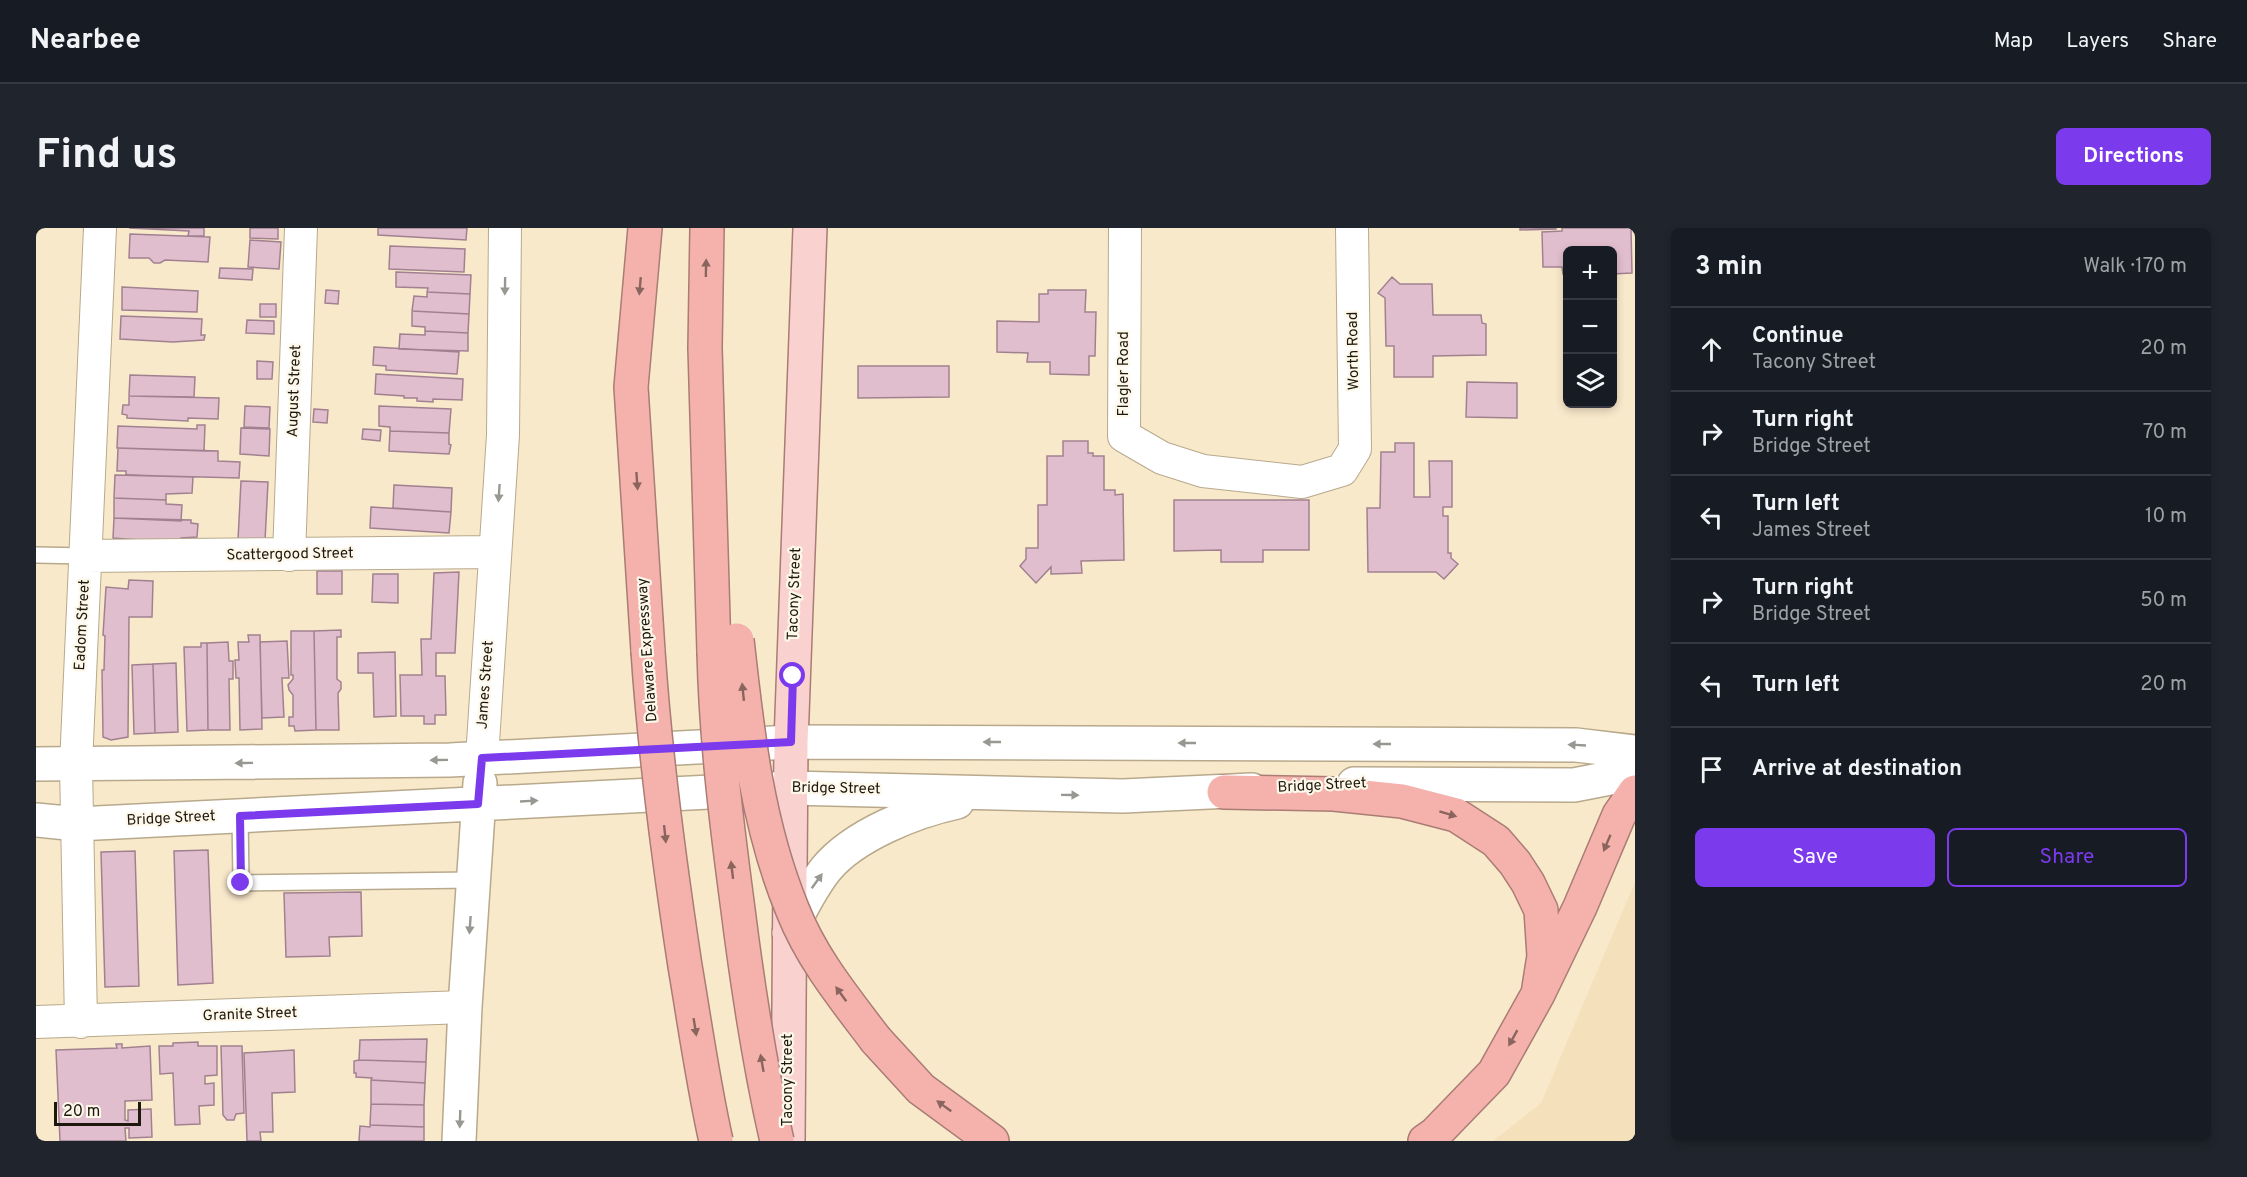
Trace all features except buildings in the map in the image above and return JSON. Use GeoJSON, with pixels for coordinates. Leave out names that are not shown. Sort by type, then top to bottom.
{"type":"FeatureCollection","features":[{"type":"Feature","properties":{"kind":"highway","name":"Delaware Expressway"},"geometry":{"type":"LineString","coordinates":[[645,228],[631,387],[652,713],[667,851],[705,1089],[716,1141]]}},
{"type":"Feature","properties":{"kind":"highway"},"geometry":{"type":"LineString","coordinates":[[707,228],[705,348],[726,646],[718,744],[746,975],[777,1141]]}},
{"type":"Feature","properties":{"kind":"highway"},"geometry":{"type":"LineString","coordinates":[[726,646],[744,706],[766,832],[793,911],[815,954],[839,992],[876,1040],[921,1089],[992,1141]]}},
{"type":"Feature","properties":{"kind":"highway"},"geometry":{"type":"LineString","coordinates":[[1224,792],[1334,794],[1402,801],[1456,815],[1496,841],[1515,863],[1541,910],[1544,956],[1538,994]]}},
{"type":"Feature","properties":{"kind":"highway"},"geometry":{"type":"LineString","coordinates":[[1425,1141],[1435,1134],[1494,1073],[1538,994],[1580,907],[1619,815],[1635,792]]}},
{"type":"Feature","properties":{"kind":"main road","name":"Tacony Street"},"geometry":{"type":"LineString","coordinates":[[788,1141],[791,742],[810,228]]}},
{"type":"Feature","properties":{"kind":"main road"},"geometry":{"type":"LineString","coordinates":[[36,764],[482,758],[791,742],[1565,744],[1635,752]]}},
{"type":"Feature","properties":{"kind":"main road","name":"James Street"},"geometry":{"type":"LineString","coordinates":[[459,1141],[465,1007],[482,758]]}},
{"type":"Feature","properties":{"kind":"main road","name":"Bridge Street"},"geometry":{"type":"LineString","coordinates":[[36,820],[77,824],[790,788],[1123,796],[1340,784],[1574,785],[1610,778],[1635,768]]}},
{"type":"Feature","properties":{"kind":"main road"},"geometry":{"type":"LineString","coordinates":[[789,933],[813,886],[828,867],[857,842],[926,809],[1012,793]]}},
{"type":"Feature","properties":{"kind":"street","name":"Eadom Street"},"geometry":{"type":"LineString","coordinates":[[81,1022],[76,765],[100,228]]}},
{"type":"Feature","properties":{"kind":"street","name":"August Street"},"geometry":{"type":"LineString","coordinates":[[289,555],[301,228]]}},
{"type":"Feature","properties":{"kind":"street","name":"James Street"},"geometry":{"type":"LineString","coordinates":[[482,758],[503,435],[505,228]]}},
{"type":"Feature","properties":{"kind":"street","name":"Flagler Road"},"geometry":{"type":"LineString","coordinates":[[1125,228],[1124,436],[1162,458],[1203,471],[1302,482],[1342,470]]}},
{"type":"Feature","properties":{"kind":"street","name":"Worth Road"},"geometry":{"type":"LineString","coordinates":[[1342,470],[1355,449],[1352,228]]}},
{"type":"Feature","properties":{"kind":"street","name":"Scattergood Street"},"geometry":{"type":"LineString","coordinates":[[86,556],[495,552]]}},
{"type":"Feature","properties":{"kind":"street","name":"Granite Street"},"geometry":{"type":"LineString","coordinates":[[36,1022],[465,1007]]}},
{"type":"Feature","properties":{"kind":"lane"},"geometry":{"type":"LineString","coordinates":[[36,555],[86,556]]}},
{"type":"Feature","properties":{"kind":"lane"},"geometry":{"type":"LineString","coordinates":[[240,816],[241,883],[473,880]]}},
{"type":"Feature","properties":{"kind":"shaded area"},"geometry":{"type":"Polygon","coordinates":[[[1635,882],[1635,1141],[1493,1141],[1541,1103],[1635,882]]]}},
{"type":"Feature","properties":{"kind":"route"},"geometry":{"type":"LineString","coordinates":[[241,883],[240,816],[478,804],[482,758],[791,742],[793,676]]}}]}
